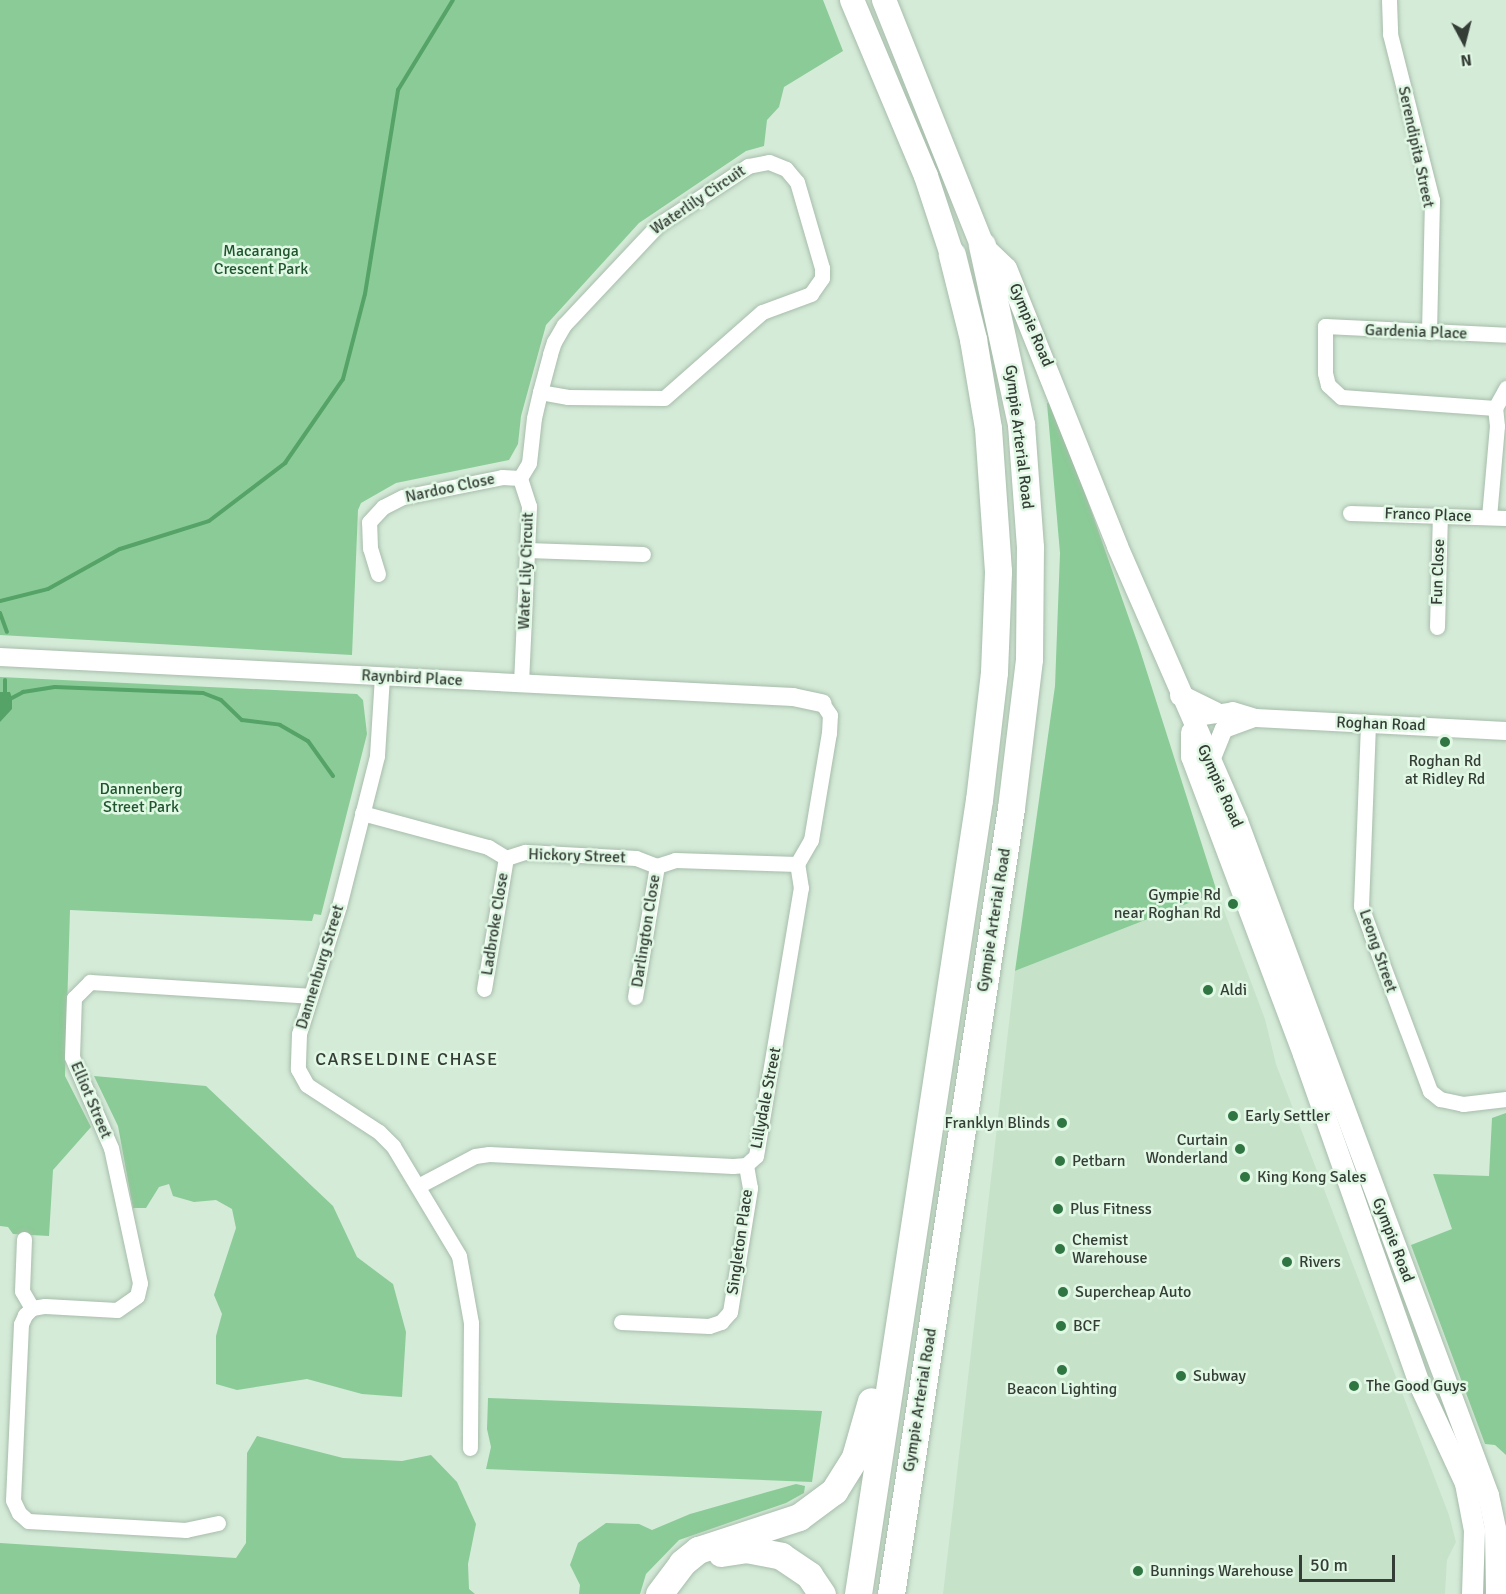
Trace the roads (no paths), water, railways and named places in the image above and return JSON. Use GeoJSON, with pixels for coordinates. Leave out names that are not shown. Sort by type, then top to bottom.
{"type":"FeatureCollection","features":[{"type":"Feature","properties":{"kind":"highway"},"geometry":{"type":"LineString","coordinates":[[852,0],[926,176],[952,255]]}},
{"type":"Feature","properties":{"kind":"highway","name":"Gympie Road"},"geometry":{"type":"LineString","coordinates":[[884,0],[964,193],[982,245]]}},
{"type":"Feature","properties":{"kind":"highway","name":"Gympie Arterial Road"},"geometry":{"type":"LineString","coordinates":[[891,1594],[1017,765],[1029,659],[1030,537],[1022,433],[1004,335],[982,245]]}},
{"type":"Feature","properties":{"kind":"highway","name":"Gympie Arterial Road"},"geometry":{"type":"LineString","coordinates":[[858,1594],[979,800],[994,662],[998,571],[988,428],[973,339],[952,255]]}},
{"type":"Feature","properties":{"kind":"highway"},"geometry":{"type":"LineString","coordinates":[[659,1594],[682,1563],[698,1550],[799,1517],[834,1491],[859,1446],[882,1342],[900,1313]]}},
{"type":"Feature","properties":{"kind":"highway"},"geometry":{"type":"LineString","coordinates":[[674,1594],[698,1565],[713,1556],[746,1549],[763,1550],[797,1564],[822,1594]]}},
{"type":"Feature","properties":{"kind":"main road","name":"Gympie Road"},"geometry":{"type":"LineString","coordinates":[[982,245],[1006,268],[1015,287],[1180,695],[1237,821],[1480,1472],[1501,1544],[1500,1579]]}},
{"type":"Feature","properties":{"kind":"main road"},"geometry":{"type":"LineString","coordinates":[[1180,695],[1190,697],[1215,712]]}},
{"type":"Feature","properties":{"kind":"main road","name":"Gympie Road"},"geometry":{"type":"LineString","coordinates":[[1193,726],[1190,745],[1195,766],[1303,1054],[1423,1393],[1465,1483],[1474,1530],[1472,1594]]}},
{"type":"Feature","properties":{"kind":"street","name":"Serendipita Street"},"geometry":{"type":"LineString","coordinates":[[1389,0],[1390,34],[1432,200],[1429,332]]}},
{"type":"Feature","properties":{"kind":"street","name":"Waterlily Circuit"},"geometry":{"type":"LineString","coordinates":[[769,162],[786,169],[797,182],[822,268],[822,278],[811,294],[762,312],[664,398],[614,399],[540,392],[554,342],[564,325],[641,240],[748,166],[769,162]]}},
{"type":"Feature","properties":{"kind":"street","name":"Gardenia Place"},"geometry":{"type":"LineString","coordinates":[[1495,408],[1341,397],[1329,385],[1325,373],[1325,326],[1506,335]]}},
{"type":"Feature","properties":{"kind":"street"},"geometry":{"type":"LineString","coordinates":[[1489,518],[1497,426],[1495,408],[1506,388]]}},
{"type":"Feature","properties":{"kind":"street"},"geometry":{"type":"LineString","coordinates":[[520,478],[529,463],[540,392]]}},
{"type":"Feature","properties":{"kind":"street","name":"Nardoo Close"},"geometry":{"type":"LineString","coordinates":[[378,574],[370,548],[369,522],[383,507],[403,497],[502,477],[520,478]]}},
{"type":"Feature","properties":{"kind":"street","name":"Water Lily Circuit"},"geometry":{"type":"LineString","coordinates":[[520,478],[529,506],[521,683]]}},
{"type":"Feature","properties":{"kind":"street","name":"Franco Place"},"geometry":{"type":"LineString","coordinates":[[1350,513],[1506,518]]}},
{"type":"Feature","properties":{"kind":"street","name":"Fun Close"},"geometry":{"type":"LineString","coordinates":[[1437,627],[1440,516]]}},
{"type":"Feature","properties":{"kind":"street"},"geometry":{"type":"LineString","coordinates":[[528,550],[643,554]]}},
{"type":"Feature","properties":{"kind":"street","name":"Raynbird Place"},"geometry":{"type":"LineString","coordinates":[[0,657],[794,697],[822,702]]}},
{"type":"Feature","properties":{"kind":"street","name":"Dannenburg Street"},"geometry":{"type":"LineString","coordinates":[[382,676],[377,756],[339,906],[299,1034],[298,1069],[307,1085],[379,1132],[418,1186],[459,1256],[468,1288],[471,1323],[470,1448]]}},
{"type":"Feature","properties":{"kind":"street"},"geometry":{"type":"LineString","coordinates":[[797,864],[811,840],[829,733],[830,715],[822,702]]}},
{"type":"Feature","properties":{"kind":"street"},"geometry":{"type":"LineString","coordinates":[[1193,726],[1215,712]]}},
{"type":"Feature","properties":{"kind":"street","name":"Roghan Road"},"geometry":{"type":"LineString","coordinates":[[1215,712],[1240,712],[1256,718],[1506,731]]}},
{"type":"Feature","properties":{"kind":"street","name":"Roghan Road"},"geometry":{"type":"LineString","coordinates":[[1210,763],[1224,729],[1256,718]]}},
{"type":"Feature","properties":{"kind":"street","name":"Leong Street"},"geometry":{"type":"LineString","coordinates":[[1368,724],[1361,906],[1431,1091],[1440,1099],[1463,1104],[1506,1099]]}},
{"type":"Feature","properties":{"kind":"street","name":"Hickory Street"},"geometry":{"type":"LineString","coordinates":[[362,813],[488,848],[506,858],[525,852],[636,858],[657,866],[675,860],[797,864]]}},
{"type":"Feature","properties":{"kind":"street","name":"Ladbroke Close"},"geometry":{"type":"LineString","coordinates":[[484,989],[506,858]]}},
{"type":"Feature","properties":{"kind":"street","name":"Lillydale Street"},"geometry":{"type":"LineString","coordinates":[[418,1186],[475,1156],[489,1154],[746,1165],[756,1155],[782,1009],[801,888],[797,864]]}},
{"type":"Feature","properties":{"kind":"street","name":"Darlington Close"},"geometry":{"type":"LineString","coordinates":[[635,997],[657,866]]}},
{"type":"Feature","properties":{"kind":"street","name":"Elliot Street"},"geometry":{"type":"LineString","coordinates":[[32,1308],[117,1310],[137,1296],[140,1283],[111,1148],[72,1057],[74,998],[80,988],[90,982],[310,996]]}},
{"type":"Feature","properties":{"kind":"street","name":"Singleton Place"},"geometry":{"type":"LineString","coordinates":[[621,1322],[709,1326],[721,1322],[730,1312],[750,1188],[746,1165]]}},
{"type":"Feature","properties":{"kind":"street"},"geometry":{"type":"LineString","coordinates":[[24,1239],[22,1291],[32,1308],[21,1324],[14,1500],[19,1513],[28,1521],[186,1530],[218,1523]]}},
{"type":"Feature","properties":{"kind":"street"},"geometry":{"type":"LineString","coordinates":[[1474,1558],[1501,1544]]}},
{"type":"Feature","properties":{"kind":"waterway"},"geometry":{"type":"LineString","coordinates":[[0,601],[48,589],[120,549],[209,521],[285,463],[343,379],[365,294],[398,90],[453,0]]}},
{"type":"Feature","properties":{"kind":"waterway"},"geometry":{"type":"LineString","coordinates":[[0,613],[7,632]]}},
{"type":"Feature","properties":{"kind":"waterway"},"geometry":{"type":"LineString","coordinates":[[5,680],[5,696]]}},
{"type":"Feature","properties":{"kind":"waterway"},"geometry":{"type":"LineString","coordinates":[[10,699],[23,692],[55,687],[203,693],[221,700],[242,720],[280,725],[308,741],[333,776]]}},
{"type":"Feature","properties":{"kind":"place","name":"Roghan Rd at Ridley Rd"},"geometry":{"type":"Point","coordinates":[1445,742]}},
{"type":"Feature","properties":{"kind":"place","name":"Gympie Rd near Roghan Rd"},"geometry":{"type":"Point","coordinates":[1233,904]}},
{"type":"Feature","properties":{"kind":"place","name":"Aldi"},"geometry":{"type":"Point","coordinates":[1208,990]}},
{"type":"Feature","properties":{"kind":"place","name":"Early Settler"},"geometry":{"type":"Point","coordinates":[1233,1116]}},
{"type":"Feature","properties":{"kind":"place","name":"Franklyn Blinds"},"geometry":{"type":"Point","coordinates":[1062,1123]}},
{"type":"Feature","properties":{"kind":"place","name":"Curtain Wonderland"},"geometry":{"type":"Point","coordinates":[1240,1149]}},
{"type":"Feature","properties":{"kind":"place","name":"Petbarn"},"geometry":{"type":"Point","coordinates":[1060,1161]}},
{"type":"Feature","properties":{"kind":"place","name":"King Kong Sales"},"geometry":{"type":"Point","coordinates":[1245,1177]}},
{"type":"Feature","properties":{"kind":"place","name":"Plus Fitness"},"geometry":{"type":"Point","coordinates":[1058,1209]}},
{"type":"Feature","properties":{"kind":"place","name":"Chemist Warehouse"},"geometry":{"type":"Point","coordinates":[1060,1249]}},
{"type":"Feature","properties":{"kind":"place","name":"Rivers"},"geometry":{"type":"Point","coordinates":[1287,1262]}},
{"type":"Feature","properties":{"kind":"place","name":"Supercheap Auto"},"geometry":{"type":"Point","coordinates":[1063,1292]}},
{"type":"Feature","properties":{"kind":"place","name":"BCF"},"geometry":{"type":"Point","coordinates":[1061,1326]}},
{"type":"Feature","properties":{"kind":"place","name":"Beacon Lighting"},"geometry":{"type":"Point","coordinates":[1062,1370]}},
{"type":"Feature","properties":{"kind":"place","name":"Subway"},"geometry":{"type":"Point","coordinates":[1181,1376]}},
{"type":"Feature","properties":{"kind":"place","name":"The Good Guys"},"geometry":{"type":"Point","coordinates":[1354,1386]}},
{"type":"Feature","properties":{"kind":"place","name":"Bunnings Warehouse"},"geometry":{"type":"Point","coordinates":[1138,1571]}},
{"type":"Feature","properties":{"kind":"district","name":"CARSELDINE CHASE"},"geometry":{"type":"Point","coordinates":[407,1059]}},
{"type":"Feature","properties":{"kind":"park label","name":"Macaranga Crescent Park"},"geometry":{"type":"Point","coordinates":[261,260]}},
{"type":"Feature","properties":{"kind":"park label","name":"Dannenberg Street Park"},"geometry":{"type":"Point","coordinates":[141,798]}}]}
